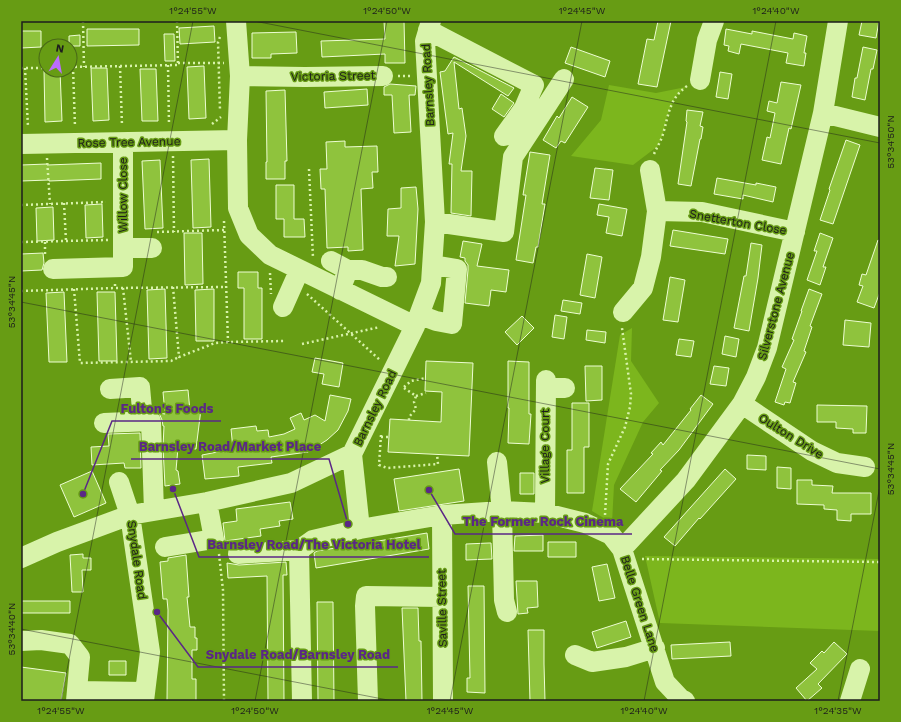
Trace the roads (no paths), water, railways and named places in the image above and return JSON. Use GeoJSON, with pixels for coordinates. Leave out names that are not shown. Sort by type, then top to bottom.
{"type":"FeatureCollection","features":[{"type":"Feature","properties":{"kind":"street"},"geometry":{"type":"LineString","coordinates":[[700,80],[708,40],[714,21]]}},
{"type":"Feature","properties":{"kind":"street","name":"Silverstone Avenue"},"geometry":{"type":"LineString","coordinates":[[622,549],[686,480],[742,404],[767,348],[823,113],[836,21]]}},
{"type":"Feature","properties":{"kind":"street"},"geometry":{"type":"LineString","coordinates":[[430,25],[469,50],[534,85],[524,108],[504,136]]}},
{"type":"Feature","properties":{"kind":"street","name":"Barnsley Road"},"geometry":{"type":"LineString","coordinates":[[21,558],[57,542],[130,515],[206,502],[291,483],[352,454],[393,371],[432,283],[435,222],[425,41],[430,25]]}},
{"type":"Feature","properties":{"kind":"street"},"geometry":{"type":"LineString","coordinates":[[229,26],[239,69],[237,140],[238,208],[249,235],[273,257],[296,286],[340,290],[414,321],[436,321],[452,324],[457,269],[433,265]]}},
{"type":"Feature","properties":{"kind":"street","name":"Victoria Street"},"geometry":{"type":"LineString","coordinates":[[239,69],[305,77],[383,76]]}},
{"type":"Feature","properties":{"kind":"street"},"geometry":{"type":"LineString","coordinates":[[435,222],[505,235],[513,157],[564,79]]}},
{"type":"Feature","properties":{"kind":"street"},"geometry":{"type":"LineString","coordinates":[[823,113],[880,127]]}},
{"type":"Feature","properties":{"kind":"street","name":"Rose Tree Avenue"},"geometry":{"type":"LineString","coordinates":[[32,144],[237,140]]}},
{"type":"Feature","properties":{"kind":"street","name":"Willow Close"},"geometry":{"type":"LineString","coordinates":[[53,269],[122,267],[123,143]]}},
{"type":"Feature","properties":{"kind":"street"},"geometry":{"type":"LineString","coordinates":[[622,312],[643,288],[651,257],[657,211],[650,170]]}},
{"type":"Feature","properties":{"kind":"street","name":"Snetterton Close"},"geometry":{"type":"LineString","coordinates":[[657,211],[702,212],[795,232]]}},
{"type":"Feature","properties":{"kind":"street","name":"Willow Close"},"geometry":{"type":"LineString","coordinates":[[123,244],[152,248]]}},
{"type":"Feature","properties":{"kind":"street"},"geometry":{"type":"LineString","coordinates":[[340,290],[354,265],[382,277],[387,277]]}},
{"type":"Feature","properties":{"kind":"street","name":"Village Court"},"geometry":{"type":"LineString","coordinates":[[545,513],[552,385]]}},
{"type":"Feature","properties":{"kind":"street"},"geometry":{"type":"LineString","coordinates":[[110,389],[140,387],[143,421]]}},
{"type":"Feature","properties":{"kind":"street","name":"Oulton Drive"},"geometry":{"type":"LineString","coordinates":[[742,404],[812,451],[837,463],[865,467]]}},
{"type":"Feature","properties":{"kind":"street"},"geometry":{"type":"LineString","coordinates":[[104,423],[151,421],[154,511]]}},
{"type":"Feature","properties":{"kind":"street"},"geometry":{"type":"LineString","coordinates":[[352,454],[360,529]]}},
{"type":"Feature","properties":{"kind":"street"},"geometry":{"type":"LineString","coordinates":[[497,462],[502,511],[504,600],[507,612]]}},
{"type":"Feature","properties":{"kind":"street","name":"Snydale Road"},"geometry":{"type":"LineString","coordinates":[[120,482],[130,515],[150,652],[145,696]]}},
{"type":"Feature","properties":{"kind":"street"},"geometry":{"type":"LineString","coordinates":[[165,548],[214,539],[206,502]]}},
{"type":"Feature","properties":{"kind":"street","name":"Belle Green Lane"},"geometry":{"type":"LineString","coordinates":[[299,550],[313,540],[360,529],[442,515],[502,511],[545,513],[585,523],[611,535],[622,549],[665,682],[681,699],[685,701]]}},
{"type":"Feature","properties":{"kind":"street","name":"Saville Street"},"geometry":{"type":"LineString","coordinates":[[442,515],[443,701]]}},
{"type":"Feature","properties":{"kind":"street"},"geometry":{"type":"LineString","coordinates":[[238,554],[299,550],[302,701]]}},
{"type":"Feature","properties":{"kind":"street"},"geometry":{"type":"LineString","coordinates":[[368,701],[366,596],[442,597]]}},
{"type":"Feature","properties":{"kind":"street"},"geometry":{"type":"LineString","coordinates":[[21,641],[41,640],[70,644],[80,657],[77,696],[145,696]]}},
{"type":"Feature","properties":{"kind":"street"},"geometry":{"type":"LineString","coordinates":[[575,654],[592,662],[626,657],[655,648]]}},
{"type":"Feature","properties":{"kind":"street"},"geometry":{"type":"LineString","coordinates":[[850,701],[860,669]]}},
{"type":"Feature","properties":{"kind":"place","name":"Barnsley Road/The Victoria Hotel"},"geometry":{"type":"Point","coordinates":[173,489]}},
{"type":"Feature","properties":{"kind":"place","name":"The Former Rock Cinema"},"geometry":{"type":"Point","coordinates":[429,490]}},
{"type":"Feature","properties":{"kind":"place","name":"Fulton's Foods"},"geometry":{"type":"Point","coordinates":[83,494]}},
{"type":"Feature","properties":{"kind":"place","name":"Barnsley Road/Market Place"},"geometry":{"type":"Point","coordinates":[348,524]}},
{"type":"Feature","properties":{"kind":"place","name":"Snydale Road/Barnsley Road"},"geometry":{"type":"Point","coordinates":[157,612]}}]}
